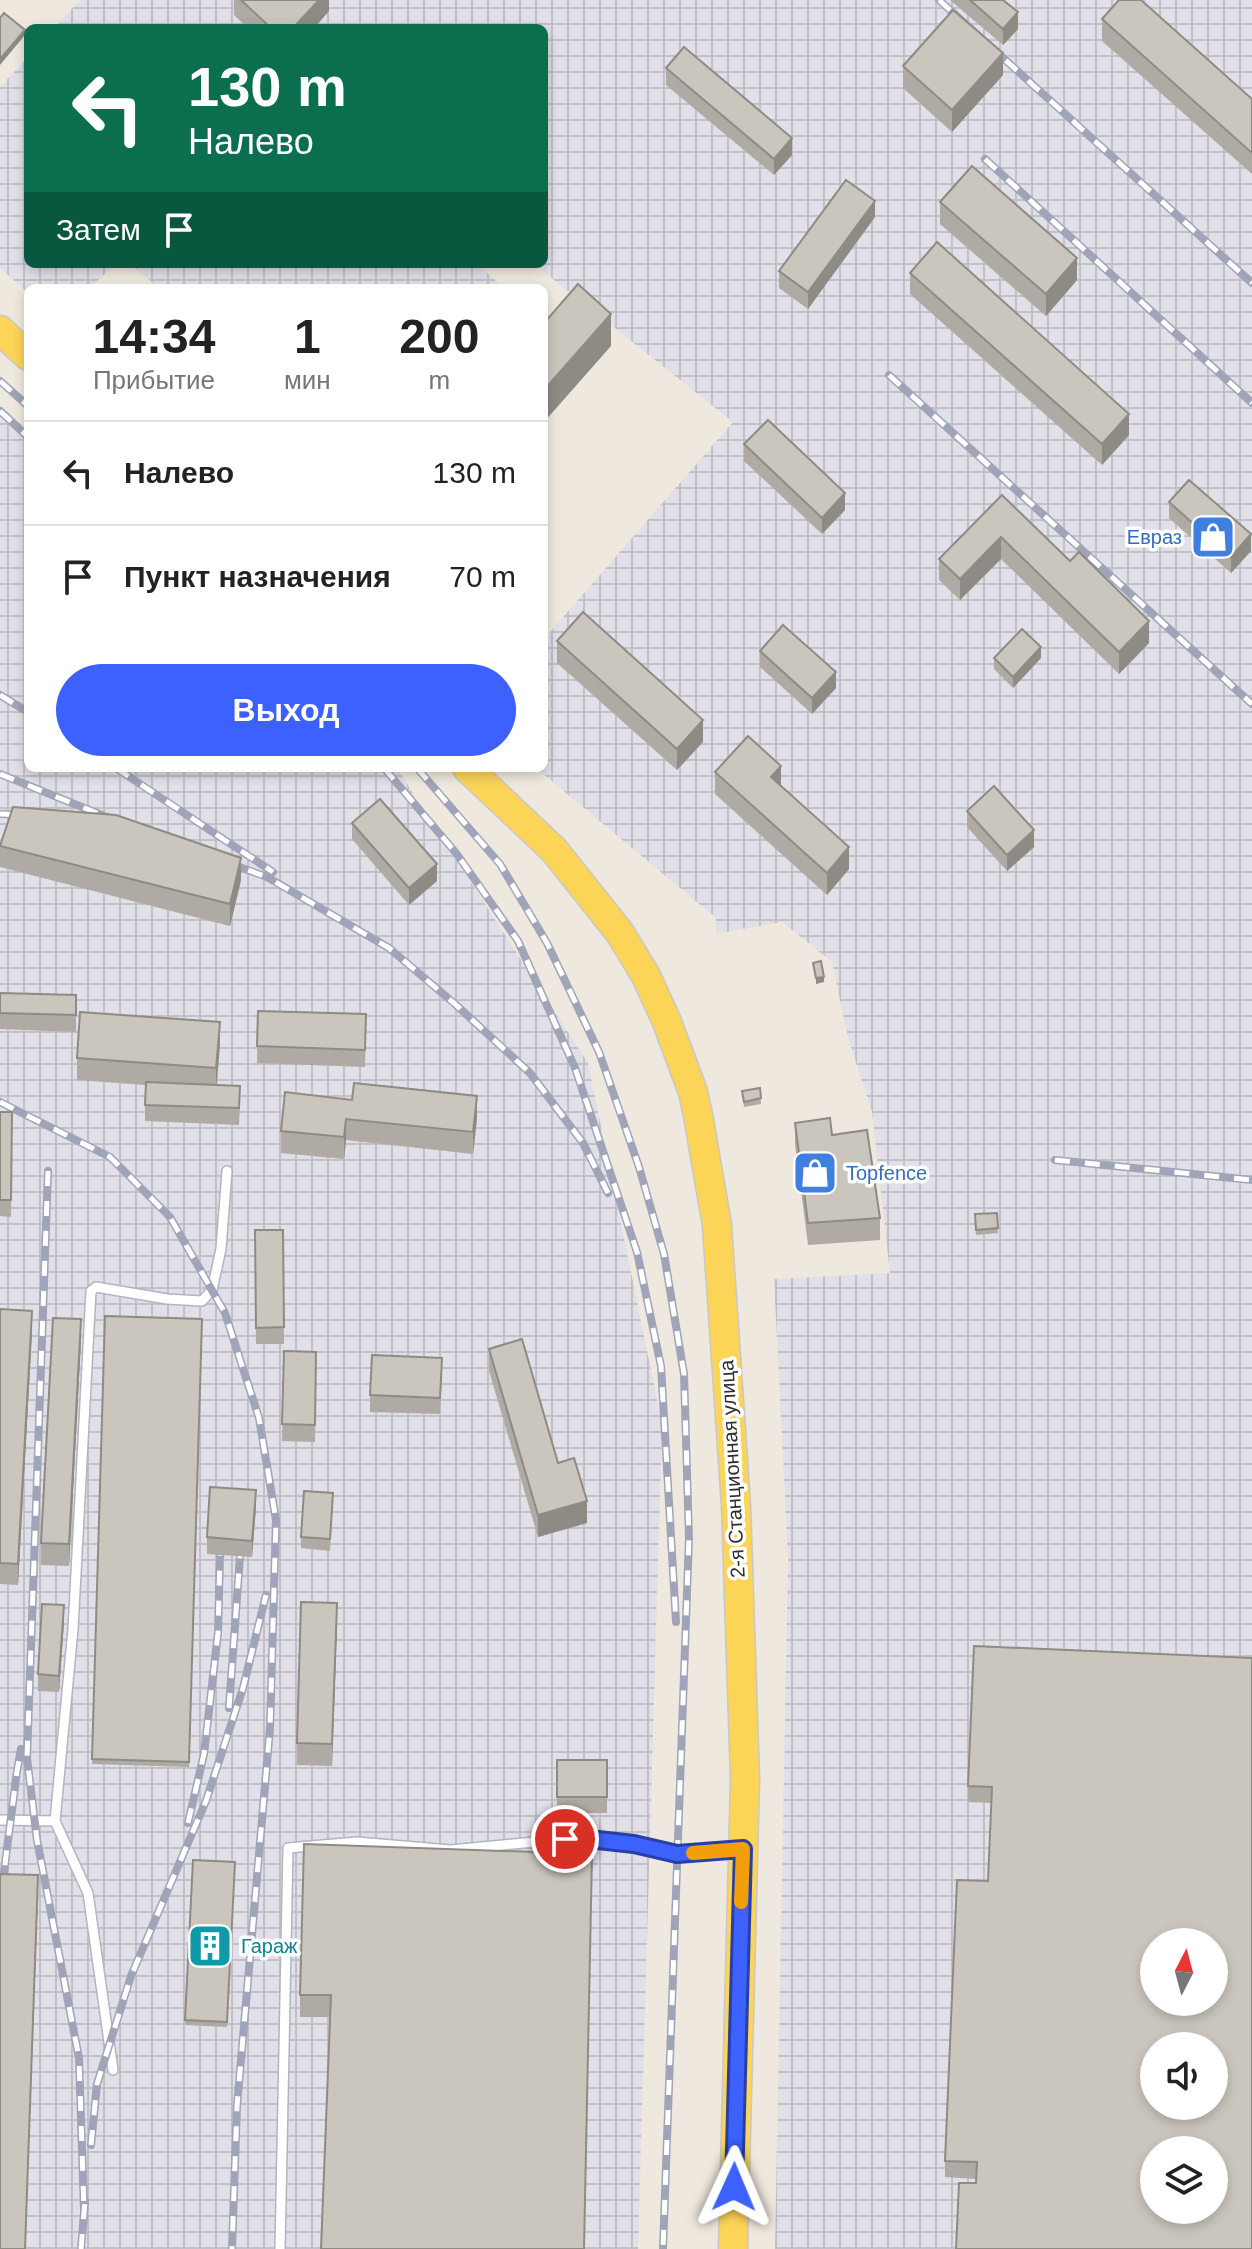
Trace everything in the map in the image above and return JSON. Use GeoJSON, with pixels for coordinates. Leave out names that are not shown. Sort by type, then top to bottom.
{"type":"FeatureCollection","features":[{"type":"Feature","properties":{"kind":"main road"},"geometry":{"type":"LineString","coordinates":[[0,330],[24,352]]}},
{"type":"Feature","properties":{"kind":"main road","name":"2-я Станционная улица"},"geometry":{"type":"LineString","coordinates":[[471,772],[554,850],[620,933],[652,988],[693,1092],[717,1225],[736,1505],[745,1779],[733,2249]]}},
{"type":"Feature","properties":{"kind":"lane"},"geometry":{"type":"LineString","coordinates":[[113,2070],[88,1893],[55,1821],[73,1629],[91,1291],[96,1287],[167,1299],[202,1301],[212,1290],[221,1249],[227,1171]]}},
{"type":"Feature","properties":{"kind":"lane"},"geometry":{"type":"LineString","coordinates":[[0,1820],[55,1821]]}},
{"type":"Feature","properties":{"kind":"lane"},"geometry":{"type":"LineString","coordinates":[[280,2249],[288,1848],[357,1842],[450,1850],[565,1839],[634,1844],[677,1854],[743,1849]]}},
{"type":"Feature","properties":{"kind":"shaded area"},"geometry":{"type":"Polygon","coordinates":[[[80,0],[1252,0],[1252,2249],[775,2249],[788,1558],[774,1279],[890,1273],[872,1112],[848,1038],[832,962],[782,922],[716,934],[716,918],[541,772],[548,772],[548,634],[733,422],[539,268],[548,268],[548,24],[58,24],[80,0]]]}},
{"type":"Feature","properties":{"kind":"shaded area"},"geometry":{"type":"Polygon","coordinates":[[[24,61],[24,268],[111,268],[94,284],[24,284],[24,289],[0,268],[0,87],[24,61]]]}},
{"type":"Feature","properties":{"kind":"shaded area"},"geometry":{"type":"Polygon","coordinates":[[[135,268],[482,268],[500,284],[154,284],[135,268]]]}},
{"type":"Feature","properties":{"kind":"shaded area"},"geometry":{"type":"Polygon","coordinates":[[[0,405],[24,427],[24,772],[400,772],[588,1063],[662,1424],[638,2249],[0,2249],[0,405]]]}},
{"type":"Feature","properties":{"kind":"building"},"geometry":{"type":"Polygon","coordinates":[[[241,0],[319,0],[297,24],[267,24],[241,0]]]}},
{"type":"Feature","properties":{"kind":"building"},"geometry":{"type":"Polygon","coordinates":[[[970,0],[1003,0],[1018,12],[1003,29],[970,0]]]}},
{"type":"Feature","properties":{"kind":"building"},"geometry":{"type":"Polygon","coordinates":[[[1119,0],[1141,0],[1252,99],[1252,153],[1102,19],[1119,0]]]}},
{"type":"Feature","properties":{"kind":"building"},"geometry":{"type":"Polygon","coordinates":[[[953,10],[1003,53],[952,110],[903,66],[953,10]]]}},
{"type":"Feature","properties":{"kind":"building"},"geometry":{"type":"Polygon","coordinates":[[[4,13],[24,31],[0,59],[0,18],[4,13]]]}},
{"type":"Feature","properties":{"kind":"building"},"geometry":{"type":"Polygon","coordinates":[[[684,47],[792,138],[774,159],[666,68],[684,47]]]}},
{"type":"Feature","properties":{"kind":"building"},"geometry":{"type":"Polygon","coordinates":[[[972,166],[1077,258],[1046,294],[940,202],[972,166]]]}},
{"type":"Feature","properties":{"kind":"building"},"geometry":{"type":"Polygon","coordinates":[[[846,180],[875,201],[808,292],[779,271],[846,180]]]}},
{"type":"Feature","properties":{"kind":"building"},"geometry":{"type":"Polygon","coordinates":[[[937,242],[1129,414],[1102,444],[910,273],[937,242]]]}},
{"type":"Feature","properties":{"kind":"building"},"geometry":{"type":"Polygon","coordinates":[[[578,284],[611,314],[548,385],[548,318],[578,284]]]}},
{"type":"Feature","properties":{"kind":"building"},"geometry":{"type":"Polygon","coordinates":[[[768,420],[845,493],[822,518],[744,444],[768,420]]]}},
{"type":"Feature","properties":{"kind":"building"},"geometry":{"type":"Polygon","coordinates":[[[1189,480],[1251,534],[1231,557],[1169,502],[1189,480]]]}},
{"type":"Feature","properties":{"kind":"building"},"geometry":{"type":"Polygon","coordinates":[[[1002,495],[1070,561],[1079,552],[1149,621],[1119,652],[1001,537],[960,579],[939,559],[1002,495]]]}},
{"type":"Feature","properties":{"kind":"building"},"geometry":{"type":"Polygon","coordinates":[[[583,612],[703,720],[677,749],[557,641],[583,612]]]}},
{"type":"Feature","properties":{"kind":"building"},"geometry":{"type":"Polygon","coordinates":[[[783,625],[836,672],[812,698],[760,651],[783,625]]]}},
{"type":"Feature","properties":{"kind":"building"},"geometry":{"type":"Polygon","coordinates":[[[1022,629],[1041,647],[1013,677],[994,658],[1022,629]]]}},
{"type":"Feature","properties":{"kind":"building"},"geometry":{"type":"Polygon","coordinates":[[[748,736],[781,766],[771,777],[849,847],[827,873],[715,772],[748,736]]]}},
{"type":"Feature","properties":{"kind":"building"},"geometry":{"type":"Polygon","coordinates":[[[994,786],[1034,830],[1007,855],[967,811],[994,786]]]}},
{"type":"Feature","properties":{"kind":"building"},"geometry":{"type":"Polygon","coordinates":[[[380,799],[437,864],[409,888],[352,823],[380,799]]]}},
{"type":"Feature","properties":{"kind":"building"},"geometry":{"type":"Polygon","coordinates":[[[13,807],[116,815],[241,858],[230,904],[0,846],[13,807]]]}},
{"type":"Feature","properties":{"kind":"building"},"geometry":{"type":"Polygon","coordinates":[[[821,961],[824,977],[816,978],[813,963],[821,961]]]}},
{"type":"Feature","properties":{"kind":"building"},"geometry":{"type":"Polygon","coordinates":[[[0,993],[76,995],[76,1015],[0,1013],[0,993]]]}},
{"type":"Feature","properties":{"kind":"building"},"geometry":{"type":"Polygon","coordinates":[[[258,1011],[366,1014],[365,1050],[257,1046],[258,1011]]]}},
{"type":"Feature","properties":{"kind":"building"},"geometry":{"type":"Polygon","coordinates":[[[80,1012],[220,1022],[216,1068],[77,1058],[80,1012]]]}},
{"type":"Feature","properties":{"kind":"building"},"geometry":{"type":"Polygon","coordinates":[[[146,1082],[240,1086],[239,1108],[145,1105],[146,1082]]]}},
{"type":"Feature","properties":{"kind":"building"},"geometry":{"type":"Polygon","coordinates":[[[354,1083],[477,1096],[473,1132],[346,1119],[344,1137],[281,1131],[285,1092],[352,1100],[354,1083]]]}},
{"type":"Feature","properties":{"kind":"building"},"geometry":{"type":"Polygon","coordinates":[[[760,1088],[761,1098],[744,1102],[742,1091],[760,1088]]]}},
{"type":"Feature","properties":{"kind":"building"},"geometry":{"type":"Polygon","coordinates":[[[0,1112],[12,1112],[11,1200],[0,1200],[0,1112]]]}},
{"type":"Feature","properties":{"kind":"building"},"geometry":{"type":"Polygon","coordinates":[[[830,1118],[832,1135],[867,1130],[880,1218],[808,1223],[795,1123],[830,1118]]]}},
{"type":"Feature","properties":{"kind":"building"},"geometry":{"type":"Polygon","coordinates":[[[997,1213],[998,1228],[976,1230],[975,1214],[997,1213]]]}},
{"type":"Feature","properties":{"kind":"building"},"geometry":{"type":"Polygon","coordinates":[[[255,1230],[283,1230],[284,1327],[256,1328],[255,1230]]]}},
{"type":"Feature","properties":{"kind":"building"},"geometry":{"type":"Polygon","coordinates":[[[0,1309],[32,1311],[18,1564],[0,1563],[0,1309]]]}},
{"type":"Feature","properties":{"kind":"building"},"geometry":{"type":"Polygon","coordinates":[[[105,1316],[202,1319],[189,1762],[92,1759],[105,1316]]]}},
{"type":"Feature","properties":{"kind":"building"},"geometry":{"type":"Polygon","coordinates":[[[53,1318],[81,1319],[69,1544],[41,1543],[53,1318]]]}},
{"type":"Feature","properties":{"kind":"building"},"geometry":{"type":"Polygon","coordinates":[[[522,1339],[558,1463],[574,1458],[587,1501],[538,1515],[489,1349],[522,1339]]]}},
{"type":"Feature","properties":{"kind":"building"},"geometry":{"type":"Polygon","coordinates":[[[284,1351],[316,1352],[315,1425],[282,1424],[284,1351]]]}},
{"type":"Feature","properties":{"kind":"building"},"geometry":{"type":"Polygon","coordinates":[[[372,1355],[442,1358],[440,1398],[370,1395],[372,1355]]]}},
{"type":"Feature","properties":{"kind":"building"},"geometry":{"type":"Polygon","coordinates":[[[210,1487],[256,1490],[252,1541],[207,1537],[210,1487]]]}},
{"type":"Feature","properties":{"kind":"building"},"geometry":{"type":"Polygon","coordinates":[[[304,1491],[333,1493],[330,1539],[301,1537],[304,1491]]]}},
{"type":"Feature","properties":{"kind":"building"},"geometry":{"type":"Polygon","coordinates":[[[301,1602],[337,1603],[332,1744],[297,1743],[301,1602]]]}},
{"type":"Feature","properties":{"kind":"building"},"geometry":{"type":"Polygon","coordinates":[[[42,1604],[64,1605],[59,1676],[38,1674],[42,1604]]]}},
{"type":"Feature","properties":{"kind":"building"},"geometry":{"type":"Polygon","coordinates":[[[974,1646],[1252,1658],[1252,2249],[956,2249],[959,2183],[976,2183],[977,2162],[945,2161],[957,1880],[988,1881],[992,1787],[968,1786],[974,1646]]]}},
{"type":"Feature","properties":{"kind":"building"},"geometry":{"type":"Polygon","coordinates":[[[557,1760],[607,1760],[607,1797],[557,1797],[557,1760]]]}},
{"type":"Feature","properties":{"kind":"building"},"geometry":{"type":"Polygon","coordinates":[[[304,1844],[592,1854],[584,2249],[321,2249],[331,1995],[300,1995],[304,1844]]]}},
{"type":"Feature","properties":{"kind":"building","name":"Гараж"},"geometry":{"type":"Polygon","coordinates":[[[193,1860],[235,1862],[227,2022],[185,2020],[193,1860]]]}},
{"type":"Feature","properties":{"kind":"building"},"geometry":{"type":"Polygon","coordinates":[[[0,1874],[38,1875],[25,2249],[0,2249],[0,1874]]]}},
{"type":"Feature","properties":{"kind":"railway"},"geometry":{"type":"LineString","coordinates":[[939,0],[1252,283]]}},
{"type":"Feature","properties":{"kind":"railway"},"geometry":{"type":"LineString","coordinates":[[985,159],[1252,403]]}},
{"type":"Feature","properties":{"kind":"railway"},"geometry":{"type":"LineString","coordinates":[[889,375],[1252,704]]}},
{"type":"Feature","properties":{"kind":"railway"},"geometry":{"type":"LineString","coordinates":[[0,381],[24,402]]}},
{"type":"Feature","properties":{"kind":"railway"},"geometry":{"type":"LineString","coordinates":[[0,411],[24,433]]}},
{"type":"Feature","properties":{"kind":"railway"},"geometry":{"type":"LineString","coordinates":[[0,695],[24,710]]}},
{"type":"Feature","properties":{"kind":"railway"},"geometry":{"type":"LineString","coordinates":[[122,772],[273,872]]}},
{"type":"Feature","properties":{"kind":"railway"},"geometry":{"type":"LineString","coordinates":[[387,772],[456,853],[518,941],[575,1068],[637,1252],[661,1366],[676,1622]]}},
{"type":"Feature","properties":{"kind":"railway"},"geometry":{"type":"LineString","coordinates":[[420,772],[500,864],[547,943],[599,1052],[639,1167],[664,1254],[684,1374],[689,1538],[663,2249]]}},
{"type":"Feature","properties":{"kind":"railway"},"geometry":{"type":"LineString","coordinates":[[0,774],[119,822]]}},
{"type":"Feature","properties":{"kind":"railway"},"geometry":{"type":"LineString","coordinates":[[0,814],[32,815]]}},
{"type":"Feature","properties":{"kind":"railway"},"geometry":{"type":"LineString","coordinates":[[220,860],[267,877],[389,948],[455,1004],[530,1073],[583,1143],[608,1193]]}},
{"type":"Feature","properties":{"kind":"railway"},"geometry":{"type":"LineString","coordinates":[[0,1102],[110,1157],[170,1217],[225,1313],[259,1418],[276,1520],[270,1728],[237,2106],[232,2249]]}},
{"type":"Feature","properties":{"kind":"railway"},"geometry":{"type":"LineString","coordinates":[[1055,1160],[1252,1180]]}},
{"type":"Feature","properties":{"kind":"railway"},"geometry":{"type":"LineString","coordinates":[[48,1171],[27,1758],[37,1840],[79,2058],[84,2210]]}},
{"type":"Feature","properties":{"kind":"railway"},"geometry":{"type":"LineString","coordinates":[[188,1823],[204,1754],[218,1633],[220,1555]]}},
{"type":"Feature","properties":{"kind":"railway"},"geometry":{"type":"LineString","coordinates":[[229,1708],[240,1556]]}},
{"type":"Feature","properties":{"kind":"railway"},"geometry":{"type":"LineString","coordinates":[[91,2145],[97,2084],[131,1976],[206,1801],[243,1688],[266,1595]]}},
{"type":"Feature","properties":{"kind":"railway"},"geometry":{"type":"LineString","coordinates":[[1,1895],[21,1749]]}},
{"type":"Feature","properties":{"kind":"railway"},"geometry":{"type":"LineString","coordinates":[[81,2249],[85,2201]]}},
{"type":"Feature","properties":{"kind":"slow traffic"},"geometry":{"type":"LineString","coordinates":[[693,1853],[743,1849],[741,1902]]}},
{"type":"Feature","properties":{"kind":"place","name":"Евраз"},"geometry":{"type":"Point","coordinates":[1213,537]}},
{"type":"Feature","properties":{"kind":"place","name":"Topfence"},"geometry":{"type":"Point","coordinates":[815,1173]}},
{"type":"Feature","properties":{"kind":"place","name":"Гараж"},"geometry":{"type":"Point","coordinates":[210,1946]}},
{"type":"Feature","properties":{"kind":"route"},"geometry":{"type":"LineString","coordinates":[[565,1839],[634,1844],[677,1854],[743,1849],[734,2187]]}}]}
